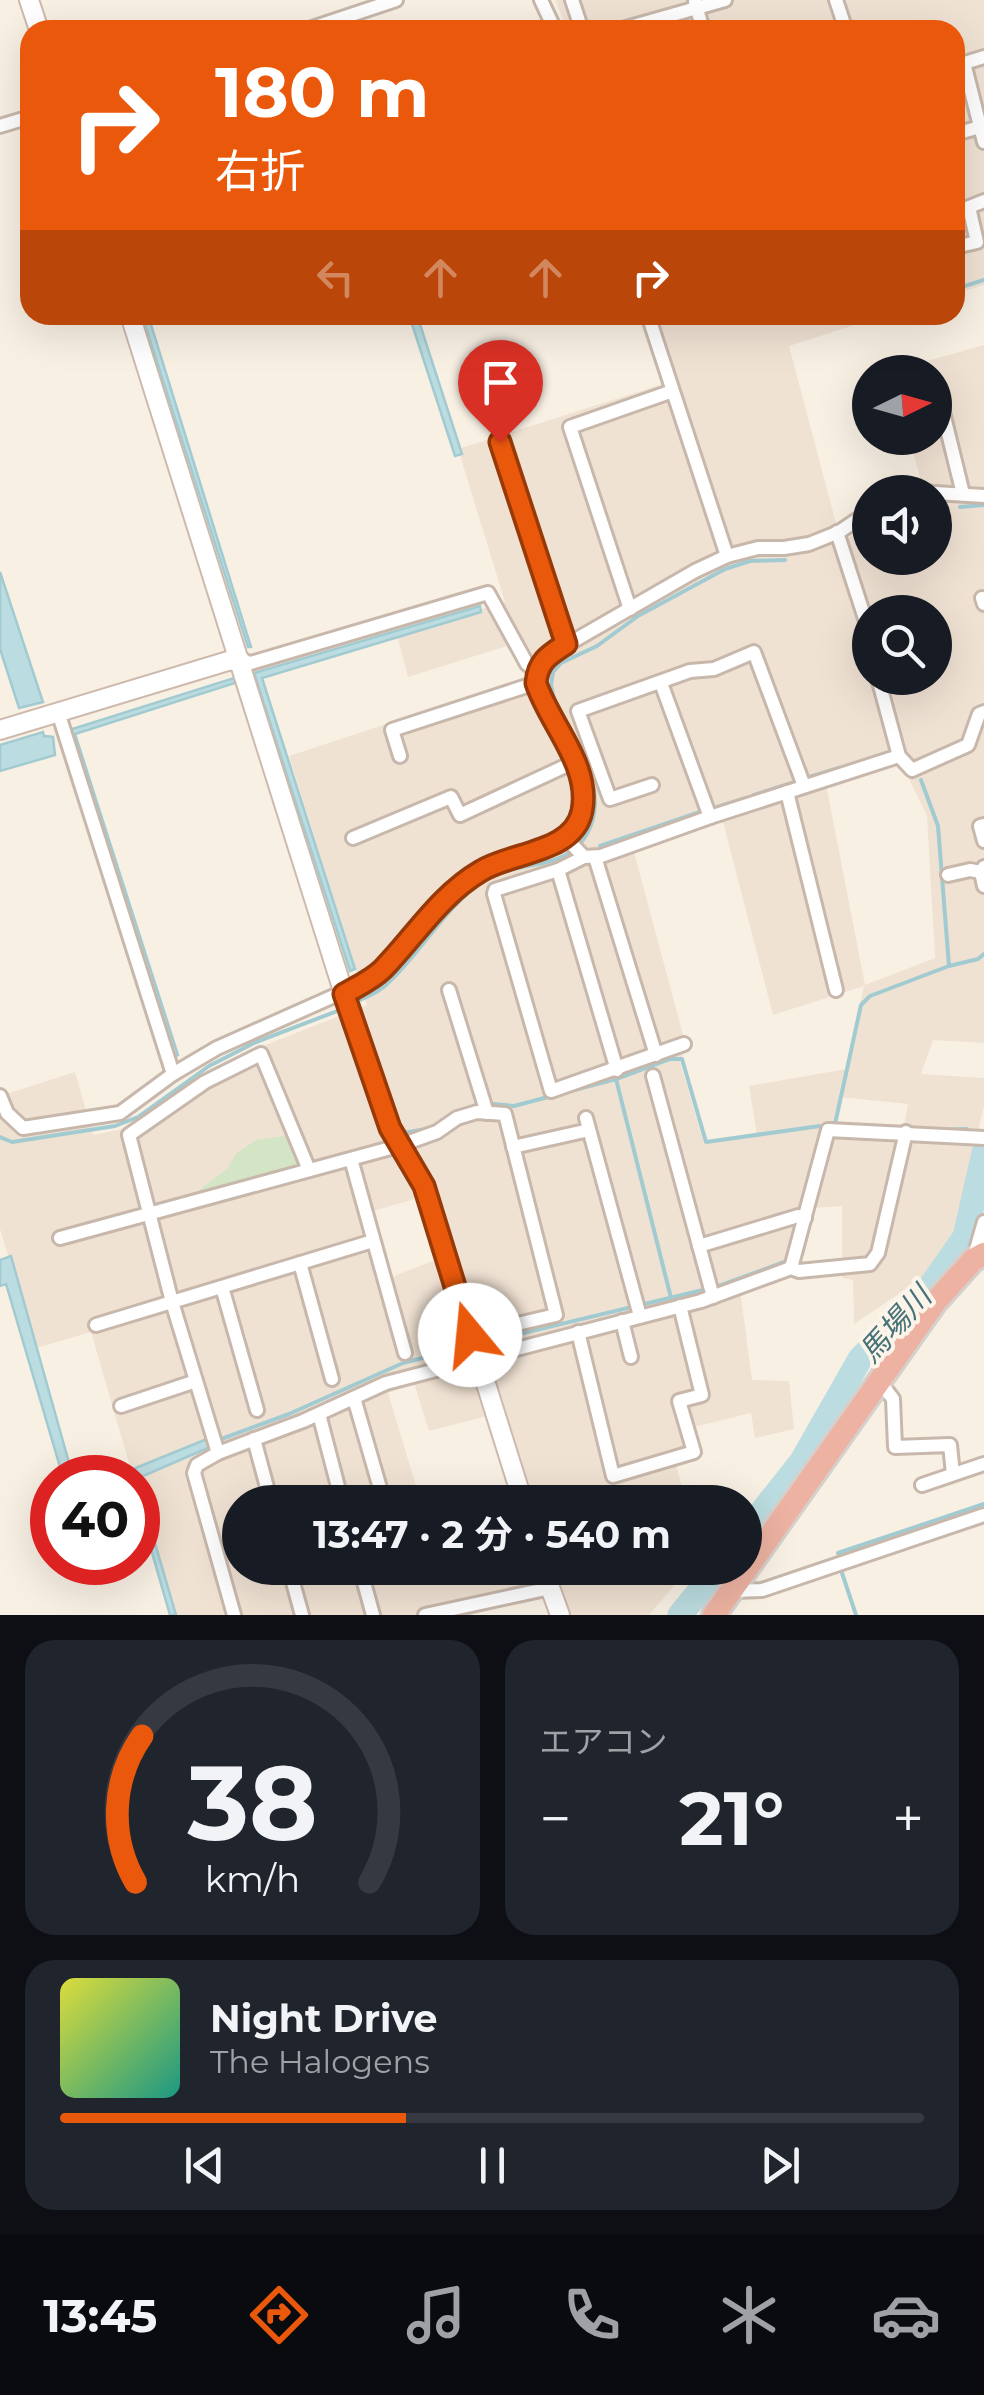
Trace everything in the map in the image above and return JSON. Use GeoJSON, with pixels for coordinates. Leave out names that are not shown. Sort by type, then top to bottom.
{"type":"FeatureCollection","features":[{"type":"Feature","properties":{"kind":"highway"},"geometry":{"type":"LineString","coordinates":[[714,1615],[936,1302],[979,1257]]}},
{"type":"Feature","properties":{"kind":"street"},"geometry":{"type":"LineString","coordinates":[[336,20],[396,0]]}},
{"type":"Feature","properties":{"kind":"street"},"geometry":{"type":"LineString","coordinates":[[649,20],[696,4],[725,0]]}},
{"type":"Feature","properties":{"kind":"street"},"geometry":{"type":"LineString","coordinates":[[965,82],[984,142]]}},
{"type":"Feature","properties":{"kind":"street"},"geometry":{"type":"LineString","coordinates":[[965,131],[980,127]]}},
{"type":"Feature","properties":{"kind":"street"},"geometry":{"type":"LineString","coordinates":[[965,245],[977,242],[968,207],[984,201]]}},
{"type":"Feature","properties":{"kind":"street"},"geometry":{"type":"LineString","coordinates":[[133,325],[348,1002],[398,1146],[424,1186],[518,1485]]}},
{"type":"Feature","properties":{"kind":"street"},"geometry":{"type":"LineString","coordinates":[[651,325],[726,556]]}},
{"type":"Feature","properties":{"kind":"street"},"geometry":{"type":"LineString","coordinates":[[630,609],[570,428],[667,394]]}},
{"type":"Feature","properties":{"kind":"street"},"geometry":{"type":"LineString","coordinates":[[500,442],[566,644]]}},
{"type":"Feature","properties":{"kind":"street"},"geometry":{"type":"LineString","coordinates":[[952,447],[964,494]]}},
{"type":"Feature","properties":{"kind":"street"},"geometry":{"type":"LineString","coordinates":[[952,493],[984,496]]}},
{"type":"Feature","properties":{"kind":"street"},"geometry":{"type":"LineString","coordinates":[[400,756],[392,730],[537,677],[544,658],[726,556],[758,548],[809,544],[852,523]]}},
{"type":"Feature","properties":{"kind":"street"},"geometry":{"type":"LineString","coordinates":[[837,532],[857,595]]}},
{"type":"Feature","properties":{"kind":"street"},"geometry":{"type":"LineString","coordinates":[[0,730],[228,661],[251,663],[488,594],[586,767],[610,799],[652,785]]}},
{"type":"Feature","properties":{"kind":"street"},"geometry":{"type":"LineString","coordinates":[[656,1056],[578,850],[586,767],[578,711],[690,672],[714,669],[754,652],[804,786]]}},
{"type":"Feature","properties":{"kind":"street"},"geometry":{"type":"LineString","coordinates":[[661,683],[710,816]]}},
{"type":"Feature","properties":{"kind":"street"},"geometry":{"type":"LineString","coordinates":[[883,695],[899,756],[912,770],[968,745],[979,714],[984,712]]}},
{"type":"Feature","properties":{"kind":"street"},"geometry":{"type":"LineString","coordinates":[[58,712],[173,1074]]}},
{"type":"Feature","properties":{"kind":"street"},"geometry":{"type":"LineString","coordinates":[[0,1096],[23,1128],[120,1113],[173,1074],[264,1024],[348,1002],[430,915],[488,880],[899,756]]}},
{"type":"Feature","properties":{"kind":"street"},"geometry":{"type":"LineString","coordinates":[[353,838],[451,798],[460,815],[586,767]]}},
{"type":"Feature","properties":{"kind":"street"},"geometry":{"type":"LineString","coordinates":[[787,792],[836,990]]}},
{"type":"Feature","properties":{"kind":"street"},"geometry":{"type":"LineString","coordinates":[[984,825],[980,826],[984,842]]}},
{"type":"Feature","properties":{"kind":"street"},"geometry":{"type":"LineString","coordinates":[[488,880],[558,870],[578,850]]}},
{"type":"Feature","properties":{"kind":"street"},"geometry":{"type":"LineString","coordinates":[[558,870],[617,1070]]}},
{"type":"Feature","properties":{"kind":"street"},"geometry":{"type":"LineString","coordinates":[[948,876],[970,870],[983,875]]}},
{"type":"Feature","properties":{"kind":"street"},"geometry":{"type":"LineString","coordinates":[[488,880],[551,1091],[684,1044]]}},
{"type":"Feature","properties":{"kind":"street"},"geometry":{"type":"LineString","coordinates":[[449,990],[487,1112]]}},
{"type":"Feature","properties":{"kind":"street"},"geometry":{"type":"LineString","coordinates":[[218,1453],[172,1302],[129,1135],[205,1082],[261,1054],[309,1170]]}},
{"type":"Feature","properties":{"kind":"street"},"geometry":{"type":"LineString","coordinates":[[653,1076],[711,1291]]}},
{"type":"Feature","properties":{"kind":"street"},"geometry":{"type":"LineString","coordinates":[[60,1238],[398,1146],[477,1112],[505,1114],[556,1315],[473,1346],[218,1453],[198,1465],[194,1473],[234,1615]]}},
{"type":"Feature","properties":{"kind":"street"},"geometry":{"type":"LineString","coordinates":[[513,1147],[587,1124],[638,1309]]}},
{"type":"Feature","properties":{"kind":"street"},"geometry":{"type":"LineString","coordinates":[[791,1268],[828,1130],[980,1138]]}},
{"type":"Feature","properties":{"kind":"street"},"geometry":{"type":"LineString","coordinates":[[473,1346],[578,1332],[622,1320],[638,1309],[680,1306],[711,1291],[791,1268],[799,1271],[870,1264],[878,1253],[906,1132]]}},
{"type":"Feature","properties":{"kind":"street"},"geometry":{"type":"LineString","coordinates":[[351,1159],[406,1353]]}},
{"type":"Feature","properties":{"kind":"street"},"geometry":{"type":"LineString","coordinates":[[700,1246],[798,1216],[805,1218]]}},
{"type":"Feature","properties":{"kind":"street"},"geometry":{"type":"LineString","coordinates":[[979,1257],[984,1222]]}},
{"type":"Feature","properties":{"kind":"street"},"geometry":{"type":"LineString","coordinates":[[96,1324],[373,1242]]}},
{"type":"Feature","properties":{"kind":"street"},"geometry":{"type":"LineString","coordinates":[[300,1263],[332,1379]]}},
{"type":"Feature","properties":{"kind":"street"},"geometry":{"type":"LineString","coordinates":[[222,1286],[257,1410]]}},
{"type":"Feature","properties":{"kind":"street"},"geometry":{"type":"LineString","coordinates":[[578,1332],[614,1476],[694,1452],[679,1401],[702,1396],[680,1306]]}},
{"type":"Feature","properties":{"kind":"street"},"geometry":{"type":"LineString","coordinates":[[622,1320],[631,1357]]}},
{"type":"Feature","properties":{"kind":"street"},"geometry":{"type":"LineString","coordinates":[[120,1406],[196,1381]]}},
{"type":"Feature","properties":{"kind":"street"},"geometry":{"type":"LineString","coordinates":[[880,1382],[892,1399],[895,1447],[950,1444],[953,1474]]}},
{"type":"Feature","properties":{"kind":"street"},"geometry":{"type":"LineString","coordinates":[[354,1398],[379,1485]]}},
{"type":"Feature","properties":{"kind":"street"},"geometry":{"type":"LineString","coordinates":[[318,1414],[337,1485]]}},
{"type":"Feature","properties":{"kind":"street"},"geometry":{"type":"LineString","coordinates":[[254,1439],[266,1485]]}},
{"type":"Feature","properties":{"kind":"street"},"geometry":{"type":"LineString","coordinates":[[922,1485],[984,1464]]}},
{"type":"Feature","properties":{"kind":"street"},"geometry":{"type":"LineString","coordinates":[[734,1591],[762,1590],[984,1515]]}},
{"type":"Feature","properties":{"kind":"street"},"geometry":{"type":"LineString","coordinates":[[294,1585],[302,1615]]}},
{"type":"Feature","properties":{"kind":"street"},"geometry":{"type":"LineString","coordinates":[[365,1585],[373,1615]]}},
{"type":"Feature","properties":{"kind":"street"},"geometry":{"type":"LineString","coordinates":[[549,1585],[560,1615]]}},
{"type":"Feature","properties":{"kind":"street"},"geometry":{"type":"LineString","coordinates":[[425,1615],[465,1610],[550,1588]]}},
{"type":"Feature","properties":{"kind":"shaded area"},"geometry":{"type":"Polygon","coordinates":[[[555,0],[984,0],[984,285],[965,291],[965,20],[564,20],[555,0]]]}},
{"type":"Feature","properties":{"kind":"shaded area"},"geometry":{"type":"Polygon","coordinates":[[[855,325],[789,346],[841,542],[852,536],[852,575],[952,575],[952,475],[919,475],[914,455],[952,455],[952,355],[949,355],[984,345],[984,1043],[933,1040],[921,1074],[984,1078],[984,1106],[953,1236],[924,1277],[854,1324],[853,1280],[842,1278],[842,1206],[813,1208],[799,1261],[739,1282],[752,1380],[789,1381],[794,1429],[755,1438],[751,1413],[694,1427],[700,1457],[676,1465],[681,1485],[509,1485],[487,1416],[429,1431],[414,1383],[388,1393],[416,1485],[222,1485],[222,1585],[675,1585],[649,1615],[552,1615],[544,1596],[471,1615],[173,1615],[160,1569],[160,1455],[127,1455],[91,1332],[36,1348],[0,1229],[0,1096],[75,1072],[93,1135],[122,1129],[212,1071],[255,1049],[367,1005],[289,756],[527,678],[507,646],[408,677],[397,635],[505,602],[458,449],[663,384],[645,326],[855,325]],[[900,760],[826,784],[865,985],[935,958],[927,816],[900,760]],[[722,818],[633,848],[686,1046],[680,1062],[704,1143],[757,1136],[749,1086],[846,1069],[864,986],[773,1015],[722,818]],[[840,1097],[836,1121],[904,1125],[908,1104],[840,1097]],[[256,1140],[237,1152],[228,1168],[200,1189],[303,1167],[256,1140]],[[418,1198],[370,1212],[389,1278],[438,1259],[418,1198]]]}},
{"type":"Feature","properties":{"kind":"green space"},"geometry":{"type":"Polygon","coordinates":[[[290,1135],[304,1167],[202,1195],[200,1189],[228,1168],[236,1153],[256,1140],[290,1135]]]}},
{"type":"Feature","properties":{"kind":"water"},"geometry":{"type":"Polygon","coordinates":[[[145,325],[151,325],[248,647],[145,325]]]}},
{"type":"Feature","properties":{"kind":"water"},"geometry":{"type":"Polygon","coordinates":[[[412,325],[420,325],[462,454],[455,456],[412,325]]]}},
{"type":"Feature","properties":{"kind":"water"},"geometry":{"type":"Polygon","coordinates":[[[0,572],[43,702],[19,708],[0,649],[0,572]]]}},
{"type":"Feature","properties":{"kind":"water"},"geometry":{"type":"Polygon","coordinates":[[[480,606],[481,612],[262,678],[355,969],[350,971],[254,673],[480,606]]]}},
{"type":"Feature","properties":{"kind":"water"},"geometry":{"type":"Polygon","coordinates":[[[234,678],[235,683],[75,734],[178,1055],[174,1056],[69,730],[234,678]]]}},
{"type":"Feature","properties":{"kind":"water"},"geometry":{"type":"Polygon","coordinates":[[[43,732],[44,736],[53,737],[55,755],[0,771],[0,745],[43,732]]]}},
{"type":"Feature","properties":{"kind":"water"},"geometry":{"type":"Polygon","coordinates":[[[11,1256],[67,1455],[57,1455],[6,1284],[0,1286],[0,1260],[11,1256]]]}},
{"type":"Feature","properties":{"kind":"water"},"geometry":{"type":"Polygon","coordinates":[[[207,1439],[210,1447],[160,1469],[160,1458],[207,1439]]]}},
{"type":"Feature","properties":{"kind":"water"},"geometry":{"type":"Polygon","coordinates":[[[160,1560],[176,1615],[170,1615],[160,1580],[160,1560]]]}},
{"type":"Feature","properties":{"kind":"waterway"},"geometry":{"type":"LineString","coordinates":[[965,286],[984,280]]}},
{"type":"Feature","properties":{"kind":"waterway"},"geometry":{"type":"LineString","coordinates":[[960,507],[984,505]]}},
{"type":"Feature","properties":{"kind":"waterway"},"geometry":{"type":"LineString","coordinates":[[579,845],[590,828],[594,790],[582,752],[554,699],[553,672],[561,663],[597,646],[638,616],[725,569],[750,561],[785,560]]}},
{"type":"Feature","properties":{"kind":"waterway"},"geometry":{"type":"LineString","coordinates":[[868,759],[890,752]]}},
{"type":"Feature","properties":{"kind":"waterway"},"geometry":{"type":"LineString","coordinates":[[809,777],[839,768]]}},
{"type":"Feature","properties":{"kind":"waterway"},"geometry":{"type":"LineString","coordinates":[[921,780],[938,826],[949,966]]}},
{"type":"Feature","properties":{"kind":"waterway"},"geometry":{"type":"LineString","coordinates":[[754,795],[795,782]]}},
{"type":"Feature","properties":{"kind":"waterway"},"geometry":{"type":"LineString","coordinates":[[717,807],[746,798]]}},
{"type":"Feature","properties":{"kind":"waterway"},"geometry":{"type":"LineString","coordinates":[[600,846],[700,812]]}},
{"type":"Feature","properties":{"kind":"waterway"},"geometry":{"type":"LineString","coordinates":[[353,1003],[387,984],[456,904],[483,881],[572,851]]}},
{"type":"Feature","properties":{"kind":"waterway"},"geometry":{"type":"LineString","coordinates":[[864,1126],[835,1124],[861,1005],[870,996],[984,954]]}},
{"type":"Feature","properties":{"kind":"waterway"},"geometry":{"type":"LineString","coordinates":[[0,1137],[12,1142],[115,1126],[138,1117],[209,1066],[254,1043],[345,1008]]}},
{"type":"Feature","properties":{"kind":"waterway"},"geometry":{"type":"LineString","coordinates":[[617,1079],[670,1059],[682,1059],[706,1142],[820,1126]]}},
{"type":"Feature","properties":{"kind":"waterway"},"geometry":{"type":"LineString","coordinates":[[493,1104],[514,1106],[616,1079],[671,1298]]}},
{"type":"Feature","properties":{"kind":"waterway"},"geometry":{"type":"LineString","coordinates":[[466,1109],[476,1105]]}},
{"type":"Feature","properties":{"kind":"waterway"},"geometry":{"type":"LineString","coordinates":[[403,1133],[432,1128]]}},
{"type":"Feature","properties":{"kind":"waterway"},"geometry":{"type":"LineString","coordinates":[[937,1130],[967,1129]]}},
{"type":"Feature","properties":{"kind":"waterway","name":"馬場川"},"geometry":{"type":"LineString","coordinates":[[762,1512],[802,1461],[860,1359],[930,1287],[965,1237],[984,1153]]}},
{"type":"Feature","properties":{"kind":"waterway"},"geometry":{"type":"LineString","coordinates":[[802,1254],[819,1186]]}},
{"type":"Feature","properties":{"kind":"waterway"},"geometry":{"type":"LineString","coordinates":[[716,1287],[787,1261]]}},
{"type":"Feature","properties":{"kind":"waterway"},"geometry":{"type":"LineString","coordinates":[[478,1344],[707,1289]]}},
{"type":"Feature","properties":{"kind":"waterway"},"geometry":{"type":"LineString","coordinates":[[216,1441],[289,1414],[403,1363],[469,1346]]}},
{"type":"Feature","properties":{"kind":"waterway"},"geometry":{"type":"LineString","coordinates":[[838,1553],[984,1504]]}},
{"type":"Feature","properties":{"kind":"waterway"},"geometry":{"type":"LineString","coordinates":[[841,1570],[856,1615]]}},
{"type":"Feature","properties":{"kind":"waterway","name":"馬場川"},"geometry":{"type":"LineString","coordinates":[[680,1615],[704,1585]]}},
{"type":"Feature","properties":{"kind":"route"},"geometry":{"type":"LineString","coordinates":[[470,1335],[424,1186],[390,1128],[344,994],[382,970],[459,886],[500,861],[566,838],[581,818],[580,773],[536,683],[544,658],[566,644],[500,442]]}}]}
